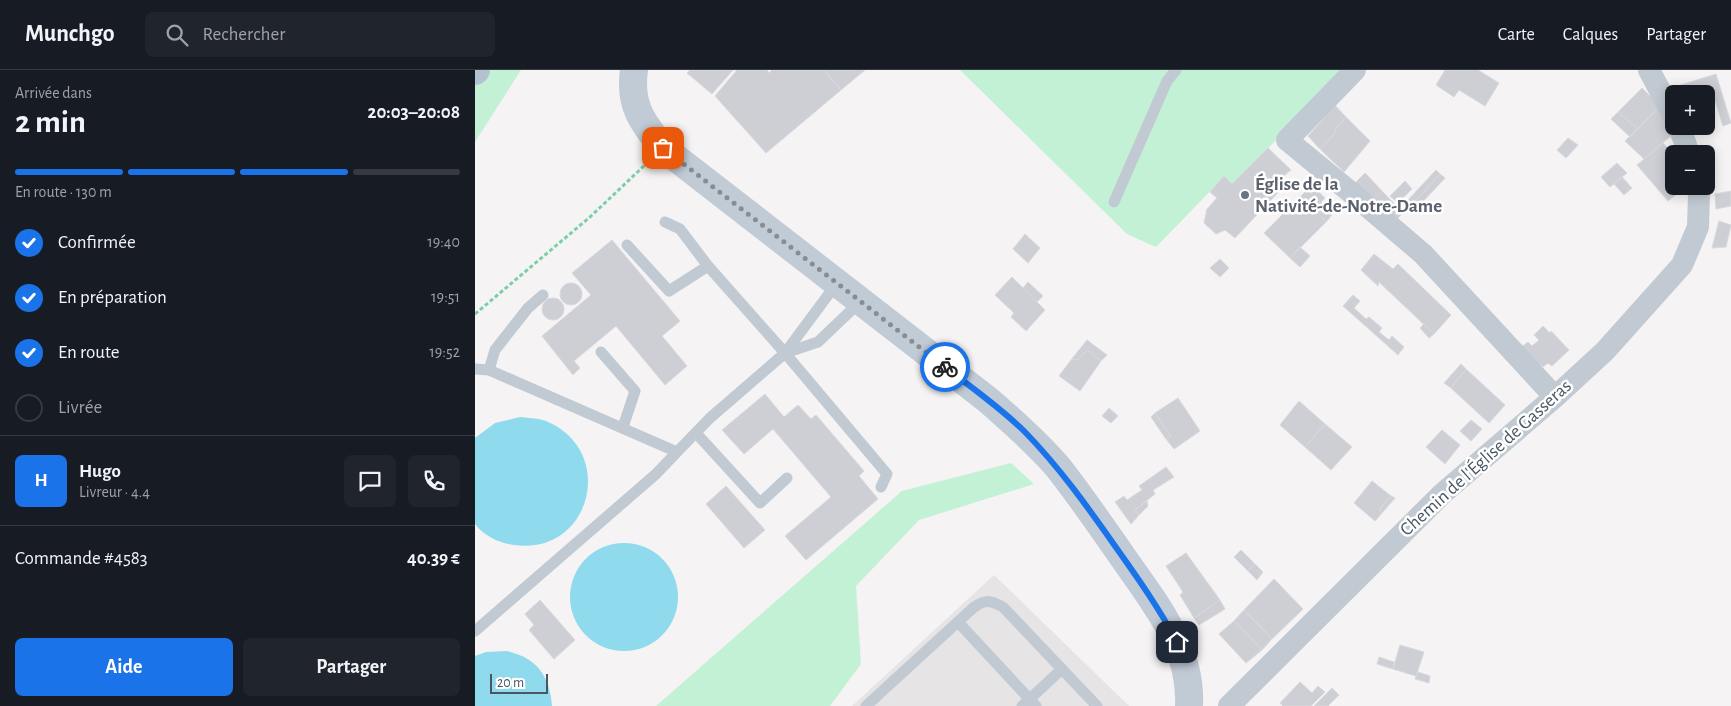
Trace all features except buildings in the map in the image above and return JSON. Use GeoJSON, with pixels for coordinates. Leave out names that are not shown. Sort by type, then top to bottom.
{"type":"FeatureCollection","features":[{"type":"Feature","properties":{"kind":"main road"},"geometry":{"type":"LineString","coordinates":[[635,70],[632,86],[638,111],[647,128],[663,148],[988,400],[1023,431],[1056,466],[1159,609],[1177,642],[1186,669],[1190,690],[1189,706]]}},
{"type":"Feature","properties":{"kind":"street"},"geometry":{"type":"LineString","coordinates":[[1355,70],[1287,140],[1354,194],[1423,254],[1555,397]]}},
{"type":"Feature","properties":{"kind":"street"},"geometry":{"type":"LineString","coordinates":[[1649,70],[1665,101]]}},
{"type":"Feature","properties":{"kind":"street","name":"Chemin de l'Église de Gasseras"},"geometry":{"type":"LineString","coordinates":[[1229,706],[1442,494],[1555,397],[1605,350],[1683,265],[1698,227],[1699,195]]}},
{"type":"Feature","properties":{"kind":"lane"},"geometry":{"type":"LineString","coordinates":[[1114,202],[1167,81],[1176,70]]}},
{"type":"Feature","properties":{"kind":"lane"},"geometry":{"type":"LineString","coordinates":[[665,222],[680,229],[709,266],[887,474],[881,486]]}},
{"type":"Feature","properties":{"kind":"lane"},"geometry":{"type":"LineString","coordinates":[[627,245],[669,292],[709,266]]}},
{"type":"Feature","properties":{"kind":"lane"},"geometry":{"type":"LineString","coordinates":[[475,631],[656,474],[710,418],[785,353],[837,283]]}},
{"type":"Feature","properties":{"kind":"lane"},"geometry":{"type":"LineString","coordinates":[[489,370],[495,350],[528,308],[543,295]]}},
{"type":"Feature","properties":{"kind":"lane"},"geometry":{"type":"LineString","coordinates":[[785,353],[818,342],[861,302]]}},
{"type":"Feature","properties":{"kind":"lane"},"geometry":{"type":"LineString","coordinates":[[601,352],[635,391],[623,427]]}},
{"type":"Feature","properties":{"kind":"lane"},"geometry":{"type":"LineString","coordinates":[[475,369],[489,370],[677,452]]}},
{"type":"Feature","properties":{"kind":"lane"},"geometry":{"type":"LineString","coordinates":[[696,433],[760,502],[787,478]]}},
{"type":"Feature","properties":{"kind":"lane"},"geometry":{"type":"LineString","coordinates":[[866,706],[981,602],[992,602],[1003,607],[1097,706]]}},
{"type":"Feature","properties":{"kind":"lane"},"geometry":{"type":"LineString","coordinates":[[958,622],[1029,704],[1062,669]]}},
{"type":"Feature","properties":{"kind":"path"},"geometry":{"type":"LineString","coordinates":[[475,314],[590,217],[663,148]]}},
{"type":"Feature","properties":{"kind":"shaded area"},"geometry":{"type":"Polygon","coordinates":[[[994,575],[1129,706],[852,706],[994,575]]]}},
{"type":"Feature","properties":{"kind":"green space"},"geometry":{"type":"Polygon","coordinates":[[[475,70],[521,70],[475,142],[475,70]]]}},
{"type":"Feature","properties":{"kind":"green space"},"geometry":{"type":"Polygon","coordinates":[[[960,70],[1347,70],[1232,184],[1224,177],[1156,247],[1127,234],[960,70]]]}},
{"type":"Feature","properties":{"kind":"green space"},"geometry":{"type":"Polygon","coordinates":[[[1011,463],[1034,484],[919,520],[856,586],[861,664],[830,706],[656,706],[902,491],[1011,463]]]}},
{"type":"Feature","properties":{"kind":"water"},"geometry":{"type":"Polygon","coordinates":[[[520,417],[546,421],[568,435],[582,455],[588,476],[586,498],[577,519],[562,534],[540,544],[514,545],[503,543],[487,535],[475,524],[475,438],[495,423],[520,417]]]}},
{"type":"Feature","properties":{"kind":"water"},"geometry":{"type":"Polygon","coordinates":[[[624,543],[645,547],[662,559],[674,576],[678,597],[674,618],[662,635],[645,647],[624,651],[603,647],[586,635],[574,618],[570,597],[574,576],[586,559],[603,547],[624,543]]]}},
{"type":"Feature","properties":{"kind":"water"},"geometry":{"type":"Polygon","coordinates":[[[507,651],[524,657],[538,667],[548,685],[552,706],[475,706],[475,656],[486,652],[507,651]]]}},
{"type":"Feature","properties":{"kind":"way so far"},"geometry":{"type":"LineString","coordinates":[[663,148],[945,367]]}},
{"type":"Feature","properties":{"kind":"place","name":"Église de la Nativité-de-Notre-Dame"},"geometry":{"type":"Point","coordinates":[1245,195]}},
{"type":"Feature","properties":{"kind":"route"},"geometry":{"type":"LineString","coordinates":[[945,367],[988,400],[1023,431],[1056,466],[1159,609],[1177,642]]}}]}
